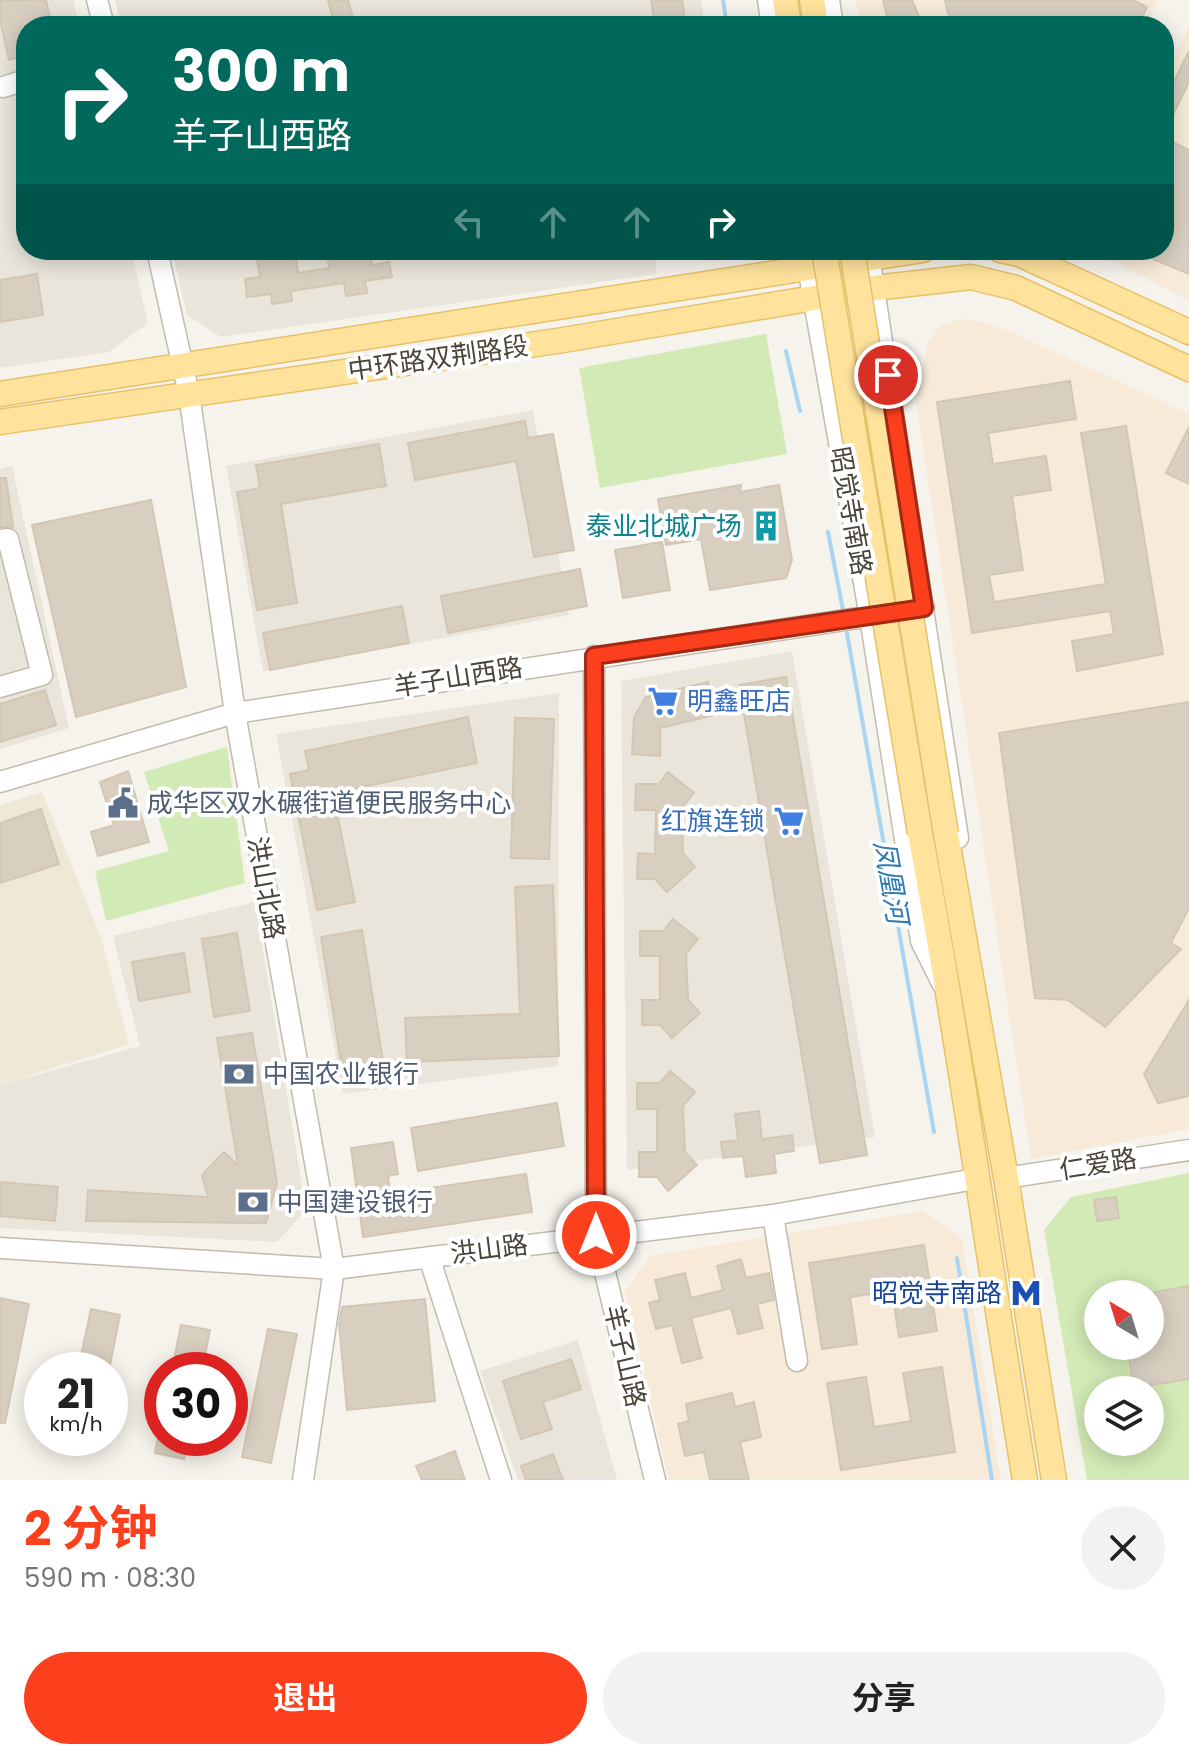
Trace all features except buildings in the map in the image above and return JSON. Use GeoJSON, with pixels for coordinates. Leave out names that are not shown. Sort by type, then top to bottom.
{"type":"FeatureCollection","features":[{"type":"Feature","properties":{"kind":"main road","name":"中环路双荆路段"},"geometry":{"type":"LineString","coordinates":[[0,394],[184,368],[806,260]]}},
{"type":"Feature","properties":{"kind":"main road","name":"昭觉寺南路"},"geometry":{"type":"LineString","coordinates":[[826,260],[920,833],[1006,1178],[1054,1480]]}},
{"type":"Feature","properties":{"kind":"main road","name":"昭觉寺南路"},"geometry":{"type":"LineString","coordinates":[[864,260],[946,834],[963,1002],[975,1179],[1025,1480]]}},
{"type":"Feature","properties":{"kind":"main road"},"geometry":{"type":"LineString","coordinates":[[1032,260],[1189,332]]}},
{"type":"Feature","properties":{"kind":"main road","name":"中环路双荆路段"},"geometry":{"type":"LineString","coordinates":[[0,422],[812,300],[874,288],[971,277],[1016,288],[1189,369]]}},
{"type":"Feature","properties":{"kind":"street"},"geometry":{"type":"LineString","coordinates":[[3,87],[16,83]]}},
{"type":"Feature","properties":{"kind":"street","name":"洪山北路"},"geometry":{"type":"LineString","coordinates":[[159,260],[189,394],[235,713],[334,1269],[303,1480]]}},
{"type":"Feature","properties":{"kind":"street","name":"昭觉寺南路"},"geometry":{"type":"LineString","coordinates":[[806,260],[870,617],[921,941],[963,1002]]}},
{"type":"Feature","properties":{"kind":"street","name":"昭觉寺南路"},"geometry":{"type":"LineString","coordinates":[[865,260],[874,288],[973,936],[963,1002]]}},
{"type":"Feature","properties":{"kind":"street"},"geometry":{"type":"LineString","coordinates":[[0,540],[8,539],[42,675],[0,687]]}},
{"type":"Feature","properties":{"kind":"street","name":"羊子山西路"},"geometry":{"type":"LineString","coordinates":[[0,782],[235,713],[924,608]]}},
{"type":"Feature","properties":{"kind":"street","name":"羊子山路"},"geometry":{"type":"LineString","coordinates":[[594,656],[596,1235],[655,1480]]}},
{"type":"Feature","properties":{"kind":"street","name":"仁爱路"},"geometry":{"type":"LineString","coordinates":[[1006,1178],[1189,1150]]}},
{"type":"Feature","properties":{"kind":"street","name":"洪山路"},"geometry":{"type":"LineString","coordinates":[[0,1248],[334,1269],[773,1215],[975,1179]]}},
{"type":"Feature","properties":{"kind":"street"},"geometry":{"type":"LineString","coordinates":[[773,1215],[797,1361]]}},
{"type":"Feature","properties":{"kind":"street"},"geometry":{"type":"LineString","coordinates":[[429,1257],[501,1480]]}},
{"type":"Feature","properties":{"kind":"shaded area"},"geometry":{"type":"Polygon","coordinates":[[[0,0],[73,0],[77,16],[16,16],[16,260],[133,260],[148,323],[109,352],[0,368],[0,0]]]}},
{"type":"Feature","properties":{"kind":"shaded area"},"geometry":{"type":"Polygon","coordinates":[[[115,0],[701,0],[703,16],[119,16],[115,0]]]}},
{"type":"Feature","properties":{"kind":"shaded area"},"geometry":{"type":"Polygon","coordinates":[[[856,0],[1158,0],[1151,16],[859,16],[856,0]]]}},
{"type":"Feature","properties":{"kind":"shaded area"},"geometry":{"type":"Polygon","coordinates":[[[1189,27],[1189,300],[1111,260],[1174,260],[1174,57],[1189,27]]]}},
{"type":"Feature","properties":{"kind":"shaded area"},"geometry":{"type":"Polygon","coordinates":[[[174,260],[655,260],[657,274],[221,337],[187,315],[174,260]]]}},
{"type":"Feature","properties":{"kind":"shaded area"},"geometry":{"type":"Polygon","coordinates":[[[962,319],[993,324],[1189,413],[1189,1129],[1031,1159],[916,402],[928,342],[941,325],[962,319]]]}},
{"type":"Feature","properties":{"kind":"shaded area"},"geometry":{"type":"Polygon","coordinates":[[[533,410],[569,615],[263,671],[226,466],[533,410]]]}},
{"type":"Feature","properties":{"kind":"shaded area"},"geometry":{"type":"Polygon","coordinates":[[[12,466],[69,728],[0,749],[0,469],[12,466]]]}},
{"type":"Feature","properties":{"kind":"shaded area"},"geometry":{"type":"Polygon","coordinates":[[[792,651],[875,1137],[627,1170],[621,681],[792,651]]]}},
{"type":"Feature","properties":{"kind":"shaded area"},"geometry":{"type":"Polygon","coordinates":[[[559,693],[558,1066],[343,1094],[276,734],[559,693]]]}},
{"type":"Feature","properties":{"kind":"shaded area"},"geometry":{"type":"Polygon","coordinates":[[[42,792],[101,938],[129,1044],[0,1085],[0,805],[42,792]]]}},
{"type":"Feature","properties":{"kind":"shaded area"},"geometry":{"type":"Polygon","coordinates":[[[255,902],[306,1210],[277,1242],[0,1228],[0,1085],[140,1046],[113,936],[255,902]]]}},
{"type":"Feature","properties":{"kind":"shaded area"},"geometry":{"type":"Polygon","coordinates":[[[922,1211],[962,1238],[1001,1480],[669,1480],[625,1292],[650,1256],[922,1211]]]}},
{"type":"Feature","properties":{"kind":"shaded area"},"geometry":{"type":"Polygon","coordinates":[[[578,1340],[617,1480],[518,1480],[480,1371],[578,1340]]]}},
{"type":"Feature","properties":{"kind":"green space"},"geometry":{"type":"Polygon","coordinates":[[[766,334],[787,454],[600,488],[579,368],[766,334]]]}},
{"type":"Feature","properties":{"kind":"green space"},"geometry":{"type":"Polygon","coordinates":[[[227,747],[245,883],[106,921],[95,871],[169,851],[144,772],[227,747]]]}},
{"type":"Feature","properties":{"kind":"green space"},"geometry":{"type":"Polygon","coordinates":[[[1189,1173],[1189,1480],[1087,1480],[1044,1230],[1071,1197],[1189,1173]]]}},
{"type":"Feature","properties":{"kind":"waterway","name":"凤凰河"},"geometry":{"type":"LineString","coordinates":[[723,0],[725,16]]}},
{"type":"Feature","properties":{"kind":"waterway","name":"凤凰河"},"geometry":{"type":"LineString","coordinates":[[786,351],[800,411]]}},
{"type":"Feature","properties":{"kind":"waterway","name":"凤凰河"},"geometry":{"type":"LineString","coordinates":[[828,532],[843,610]]}},
{"type":"Feature","properties":{"kind":"waterway","name":"凤凰河"},"geometry":{"type":"LineString","coordinates":[[847,633],[934,1132]]}},
{"type":"Feature","properties":{"kind":"waterway","name":"凤凰河"},"geometry":{"type":"LineString","coordinates":[[957,1258],[992,1480]]}},
{"type":"Feature","properties":{"kind":"place","name":"泰业北城广场"},"geometry":{"type":"Point","coordinates":[766,526]}},
{"type":"Feature","properties":{"kind":"place","name":"明鑫旺店"},"geometry":{"type":"Point","coordinates":[663,701]}},
{"type":"Feature","properties":{"kind":"place","name":"成华区双水碾街道便民服务中心"},"geometry":{"type":"Point","coordinates":[123,803]}},
{"type":"Feature","properties":{"kind":"place","name":"红旗连锁"},"geometry":{"type":"Point","coordinates":[789,821]}},
{"type":"Feature","properties":{"kind":"place","name":"中国农业银行"},"geometry":{"type":"Point","coordinates":[239,1074]}},
{"type":"Feature","properties":{"kind":"place","name":"中国建设银行"},"geometry":{"type":"Point","coordinates":[253,1202]}},
{"type":"Feature","properties":{"kind":"place","name":"昭觉寺南路"},"geometry":{"type":"Point","coordinates":[1026,1293]}},
{"type":"Feature","properties":{"kind":"route"},"geometry":{"type":"LineString","coordinates":[[596,1235],[594,656],[924,608],[888,375]]}}]}
